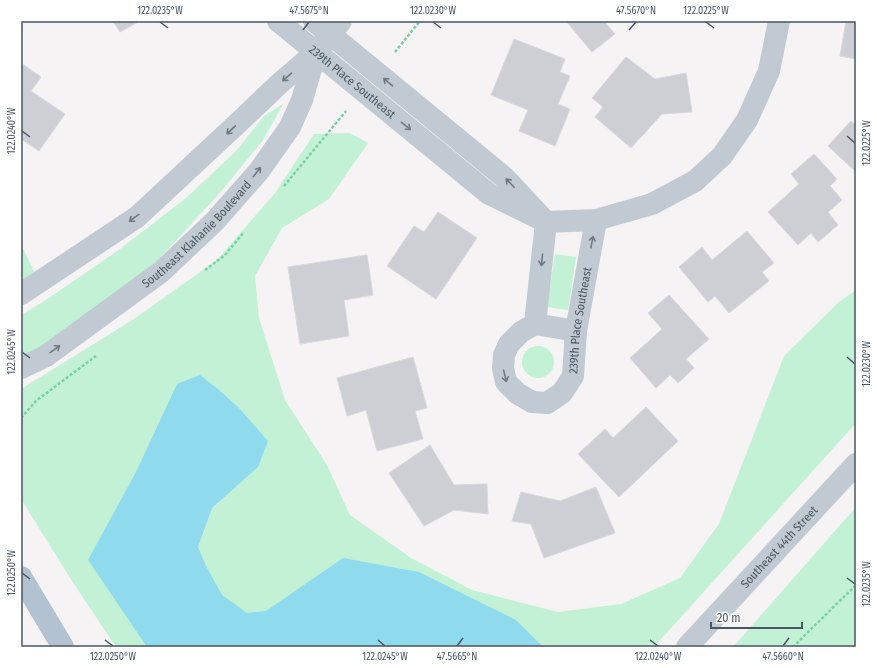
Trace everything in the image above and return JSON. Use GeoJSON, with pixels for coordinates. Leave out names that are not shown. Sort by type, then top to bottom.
{"type":"FeatureCollection","features":[{"type":"Feature","properties":{"kind":"main road"},"geometry":{"type":"LineString","coordinates":[[21,578],[63,647]]}},
{"type":"Feature","properties":{"kind":"street","name":"239th Place Southeast"},"geometry":{"type":"LineString","coordinates":[[278,21],[489,194],[546,222],[596,220],[652,204],[695,181],[722,156],[747,120],[769,71],[779,21]]}},
{"type":"Feature","properties":{"kind":"street","name":"239th Place Southeast"},"geometry":{"type":"LineString","coordinates":[[329,25],[505,178],[546,222]]}},
{"type":"Feature","properties":{"kind":"street","name":"Southeast Klahanie Boulevard"},"geometry":{"type":"LineString","coordinates":[[21,368],[46,356],[155,276],[214,221],[259,171],[290,127],[302,100],[316,52],[329,25]]}},
{"type":"Feature","properties":{"kind":"street","name":"Southeast Klahanie Boulevard"},"geometry":{"type":"LineString","coordinates":[[21,294],[137,217],[279,84],[316,52]]}},
{"type":"Feature","properties":{"kind":"street","name":"239th Place Southeast"},"geometry":{"type":"LineString","coordinates":[[535,324],[521,332],[509,344],[504,355],[503,368],[506,382],[517,393],[532,402],[547,403],[562,393],[573,376],[576,331],[596,220]]}},
{"type":"Feature","properties":{"kind":"street"},"geometry":{"type":"LineString","coordinates":[[546,222],[535,324],[576,331]]}},
{"type":"Feature","properties":{"kind":"street","name":"Southeast 44th Street"},"geometry":{"type":"LineString","coordinates":[[686,647],[856,464]]}},
{"type":"Feature","properties":{"kind":"path"},"geometry":{"type":"LineString","coordinates":[[793,647],[856,585]]}},
{"type":"Feature","properties":{"kind":"green space"},"geometry":{"type":"Polygon","coordinates":[[[283,104],[263,140],[219,194],[156,262],[35,357],[21,366],[21,315],[49,298],[120,249],[186,198],[236,151],[264,116],[283,104]]]}},
{"type":"Feature","properties":{"kind":"green space"},"geometry":{"type":"Polygon","coordinates":[[[350,133],[368,143],[329,199],[282,228],[255,276],[259,318],[285,400],[327,465],[350,515],[411,558],[472,590],[558,612],[621,604],[680,578],[719,524],[784,356],[839,302],[856,290],[856,423],[654,647],[116,647],[72,581],[21,499],[21,389],[131,321],[217,260],[275,193],[314,134],[350,133]]]}},
{"type":"Feature","properties":{"kind":"green space"},"geometry":{"type":"Polygon","coordinates":[[[21,244],[39,282],[21,286],[21,244]]]}},
{"type":"Feature","properties":{"kind":"green space"},"geometry":{"type":"Polygon","coordinates":[[[555,254],[576,257],[568,310],[547,307],[555,254]]]}},
{"type":"Feature","properties":{"kind":"green space"},"geometry":{"type":"Polygon","coordinates":[[[535,346],[541,346],[550,350],[554,362],[550,374],[541,378],[535,378],[526,374],[522,365],[522,359],[526,350],[535,346]]]}},
{"type":"Feature","properties":{"kind":"green space"},"geometry":{"type":"Polygon","coordinates":[[[856,507],[856,647],[733,647],[856,507]]]}},
{"type":"Feature","properties":{"kind":"water"},"geometry":{"type":"Polygon","coordinates":[[[200,375],[239,408],[268,441],[258,467],[212,508],[198,547],[206,566],[222,595],[247,613],[266,611],[343,558],[419,572],[516,620],[543,647],[147,647],[88,560],[136,472],[177,384],[200,375]]]}},
{"type":"Feature","properties":{"kind":"building"},"geometry":{"type":"Polygon","coordinates":[[[113,21],[140,21],[120,32],[113,21]]]}},
{"type":"Feature","properties":{"kind":"building"},"geometry":{"type":"Polygon","coordinates":[[[566,21],[604,21],[615,34],[592,52],[566,21]]]}},
{"type":"Feature","properties":{"kind":"building"},"geometry":{"type":"Polygon","coordinates":[[[846,21],[856,21],[856,59],[840,56],[846,21]]]}},
{"type":"Feature","properties":{"kind":"building"},"geometry":{"type":"Polygon","coordinates":[[[514,39],[565,59],[560,72],[570,76],[558,104],[570,109],[555,146],[519,131],[528,110],[491,95],[514,39]]]}},
{"type":"Feature","properties":{"kind":"building"},"geometry":{"type":"Polygon","coordinates":[[[626,57],[655,79],[686,73],[692,112],[662,114],[631,148],[595,117],[603,107],[592,98],[626,57]]]}},
{"type":"Feature","properties":{"kind":"building"},"geometry":{"type":"Polygon","coordinates":[[[21,63],[41,77],[31,91],[65,114],[39,151],[21,139],[21,63]]]}},
{"type":"Feature","properties":{"kind":"building"},"geometry":{"type":"Polygon","coordinates":[[[851,121],[856,125],[856,172],[828,146],[851,121]]]}},
{"type":"Feature","properties":{"kind":"building"},"geometry":{"type":"Polygon","coordinates":[[[814,154],[837,179],[830,186],[842,200],[828,212],[838,225],[818,242],[811,233],[798,245],[768,212],[799,184],[791,174],[814,154]]]}},
{"type":"Feature","properties":{"kind":"building"},"geometry":{"type":"Polygon","coordinates":[[[438,212],[477,238],[436,299],[387,266],[414,226],[424,232],[438,212]]]}},
{"type":"Feature","properties":{"kind":"building"},"geometry":{"type":"Polygon","coordinates":[[[747,231],[774,263],[762,272],[769,281],[729,313],[715,296],[708,302],[679,267],[702,247],[712,260],[747,231]]]}},
{"type":"Feature","properties":{"kind":"building"},"geometry":{"type":"Polygon","coordinates":[[[367,255],[373,295],[344,300],[349,336],[300,344],[288,267],[367,255]]]}},
{"type":"Feature","properties":{"kind":"building"},"geometry":{"type":"Polygon","coordinates":[[[669,295],[709,339],[686,359],[694,368],[678,383],[670,375],[656,388],[630,358],[662,329],[648,313],[669,295]]]}},
{"type":"Feature","properties":{"kind":"building"},"geometry":{"type":"Polygon","coordinates":[[[413,357],[427,408],[415,411],[423,439],[377,451],[366,410],[347,416],[337,378],[413,357]]]}},
{"type":"Feature","properties":{"kind":"building"},"geometry":{"type":"Polygon","coordinates":[[[646,407],[678,441],[619,497],[578,454],[605,429],[613,438],[646,407]]]}},
{"type":"Feature","properties":{"kind":"building"},"geometry":{"type":"Polygon","coordinates":[[[430,445],[454,485],[487,484],[488,514],[454,510],[424,526],[389,473],[430,445]]]}},
{"type":"Feature","properties":{"kind":"building"},"geometry":{"type":"Polygon","coordinates":[[[596,487],[615,533],[544,558],[531,524],[512,521],[521,492],[560,501],[596,487]]]}}]}
